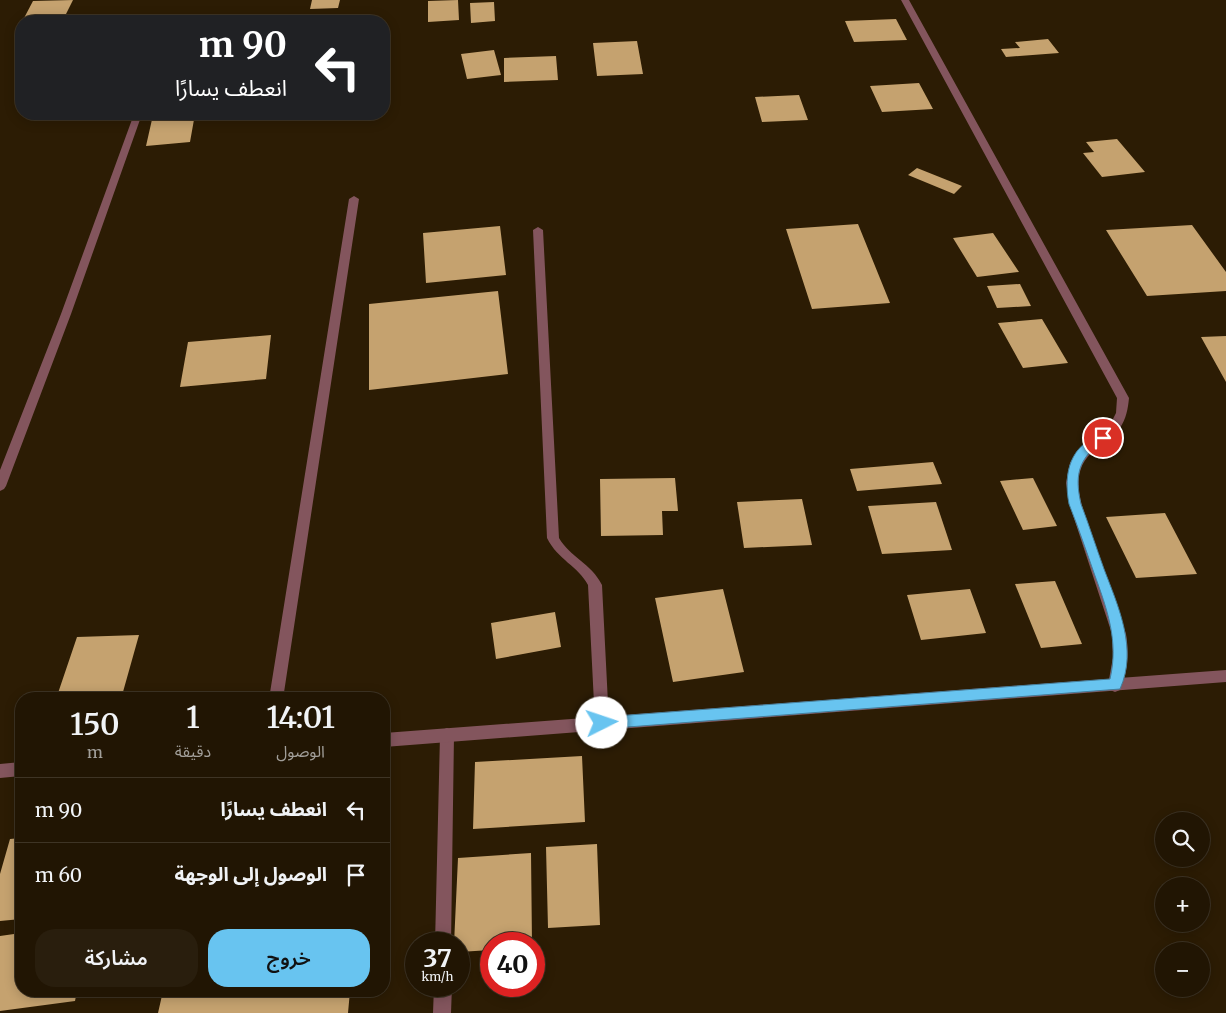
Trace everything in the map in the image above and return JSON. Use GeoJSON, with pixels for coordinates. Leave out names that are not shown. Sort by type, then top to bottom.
{"type":"FeatureCollection","features":[{"type":"Feature","properties":{"kind":"street"},"geometry":{"type":"LineString","coordinates":[[905,0],[1123,398],[1124,409],[1121,419],[1114,430],[1091,444],[1075,464],[1072,476],[1075,504],[1116,618],[1120,641],[1120,663],[1115,684]]}},
{"type":"Feature","properties":{"kind":"street"},"geometry":{"type":"LineString","coordinates":[[0,486],[66,314],[136,120]]}},
{"type":"Feature","properties":{"kind":"street"},"geometry":{"type":"LineString","coordinates":[[277,692],[354,199]]}},
{"type":"Feature","properties":{"kind":"street"},"geometry":{"type":"LineString","coordinates":[[538,230],[553,538],[556,547],[564,556],[588,572],[596,585],[602,723]]}},
{"type":"Feature","properties":{"kind":"street"},"geometry":{"type":"LineString","coordinates":[[390,740],[1226,676]]}},
{"type":"Feature","properties":{"kind":"street"},"geometry":{"type":"LineString","coordinates":[[443,932],[447,735]]}},
{"type":"Feature","properties":{"kind":"street"},"geometry":{"type":"LineString","coordinates":[[0,771],[15,770]]}},
{"type":"Feature","properties":{"kind":"street"},"geometry":{"type":"LineString","coordinates":[[442,997],[442,1013]]}},
{"type":"Feature","properties":{"kind":"building"},"geometry":{"type":"Polygon","coordinates":[[[73,0],[66,15],[26,15],[33,1],[73,0]]]}},
{"type":"Feature","properties":{"kind":"building"},"geometry":{"type":"Polygon","coordinates":[[[312,0],[340,0],[338,8],[310,9],[312,0]]]}},
{"type":"Feature","properties":{"kind":"building"},"geometry":{"type":"Polygon","coordinates":[[[458,0],[459,20],[428,22],[428,1],[458,0]]]}},
{"type":"Feature","properties":{"kind":"building"},"geometry":{"type":"Polygon","coordinates":[[[494,2],[495,21],[471,23],[470,3],[494,2]]]}},
{"type":"Feature","properties":{"kind":"building"},"geometry":{"type":"Polygon","coordinates":[[[896,19],[907,40],[854,42],[845,21],[896,19]]]}},
{"type":"Feature","properties":{"kind":"building"},"geometry":{"type":"Polygon","coordinates":[[[1048,39],[1059,53],[1006,57],[1001,49],[1020,48],[1015,42],[1048,39]]]}},
{"type":"Feature","properties":{"kind":"building"},"geometry":{"type":"Polygon","coordinates":[[[637,41],[643,74],[597,76],[593,43],[637,41]]]}},
{"type":"Feature","properties":{"kind":"building"},"geometry":{"type":"Polygon","coordinates":[[[494,50],[501,75],[467,79],[461,54],[494,50]]]}},
{"type":"Feature","properties":{"kind":"building"},"geometry":{"type":"Polygon","coordinates":[[[556,56],[558,80],[504,82],[504,58],[556,56]]]}},
{"type":"Feature","properties":{"kind":"building"},"geometry":{"type":"Polygon","coordinates":[[[919,83],[933,109],[882,112],[870,86],[919,83]]]}},
{"type":"Feature","properties":{"kind":"building"},"geometry":{"type":"Polygon","coordinates":[[[799,95],[808,120],[762,122],[755,97],[799,95]]]}},
{"type":"Feature","properties":{"kind":"building"},"geometry":{"type":"Polygon","coordinates":[[[152,120],[194,120],[190,142],[146,146],[152,120]]]}},
{"type":"Feature","properties":{"kind":"building"},"geometry":{"type":"Polygon","coordinates":[[[1117,139],[1145,172],[1102,177],[1083,153],[1094,152],[1086,142],[1117,139]]]}},
{"type":"Feature","properties":{"kind":"building"},"geometry":{"type":"Polygon","coordinates":[[[917,168],[962,186],[954,194],[908,175],[917,168]]]}},
{"type":"Feature","properties":{"kind":"building"},"geometry":{"type":"Polygon","coordinates":[[[858,224],[890,303],[812,309],[786,229],[858,224]]]}},
{"type":"Feature","properties":{"kind":"building"},"geometry":{"type":"Polygon","coordinates":[[[1192,225],[1226,272],[1226,291],[1147,296],[1106,230],[1192,225]]]}},
{"type":"Feature","properties":{"kind":"building"},"geometry":{"type":"Polygon","coordinates":[[[500,226],[506,275],[426,283],[423,233],[500,226]]]}},
{"type":"Feature","properties":{"kind":"building"},"geometry":{"type":"Polygon","coordinates":[[[993,233],[1019,272],[977,277],[953,238],[993,233]]]}},
{"type":"Feature","properties":{"kind":"building"},"geometry":{"type":"Polygon","coordinates":[[[1020,284],[1031,306],[997,308],[987,286],[1020,284]]]}},
{"type":"Feature","properties":{"kind":"building"},"geometry":{"type":"Polygon","coordinates":[[[498,291],[508,374],[369,390],[369,304],[498,291]]]}},
{"type":"Feature","properties":{"kind":"building"},"geometry":{"type":"Polygon","coordinates":[[[1042,319],[1068,363],[1023,368],[998,323],[1042,319]]]}},
{"type":"Feature","properties":{"kind":"building"},"geometry":{"type":"Polygon","coordinates":[[[271,335],[266,379],[180,387],[188,342],[271,335]]]}},
{"type":"Feature","properties":{"kind":"building"},"geometry":{"type":"Polygon","coordinates":[[[1226,336],[1226,382],[1201,337],[1226,336]]]}},
{"type":"Feature","properties":{"kind":"building"},"geometry":{"type":"Polygon","coordinates":[[[933,462],[942,484],[857,491],[850,469],[933,462]]]}},
{"type":"Feature","properties":{"kind":"building"},"geometry":{"type":"Polygon","coordinates":[[[675,478],[678,511],[662,511],[663,535],[601,536],[600,479],[675,478]]]}},
{"type":"Feature","properties":{"kind":"building"},"geometry":{"type":"Polygon","coordinates":[[[1033,478],[1057,526],[1023,530],[1000,481],[1033,478]]]}},
{"type":"Feature","properties":{"kind":"building"},"geometry":{"type":"Polygon","coordinates":[[[802,499],[812,545],[744,548],[737,502],[802,499]]]}},
{"type":"Feature","properties":{"kind":"building"},"geometry":{"type":"Polygon","coordinates":[[[936,502],[952,550],[882,554],[868,506],[936,502]]]}},
{"type":"Feature","properties":{"kind":"building"},"geometry":{"type":"Polygon","coordinates":[[[1165,513],[1197,574],[1136,578],[1106,517],[1165,513]]]}},
{"type":"Feature","properties":{"kind":"building"},"geometry":{"type":"Polygon","coordinates":[[[1055,581],[1082,644],[1041,648],[1015,584],[1055,581]]]}},
{"type":"Feature","properties":{"kind":"building"},"geometry":{"type":"Polygon","coordinates":[[[723,589],[744,672],[673,682],[655,598],[723,589]]]}},
{"type":"Feature","properties":{"kind":"building"},"geometry":{"type":"Polygon","coordinates":[[[970,589],[986,633],[921,640],[907,595],[970,589]]]}},
{"type":"Feature","properties":{"kind":"building"},"geometry":{"type":"Polygon","coordinates":[[[555,612],[561,647],[496,659],[491,623],[555,612]]]}},
{"type":"Feature","properties":{"kind":"building"},"geometry":{"type":"Polygon","coordinates":[[[139,635],[123,692],[58,692],[77,637],[139,635]]]}},
{"type":"Feature","properties":{"kind":"building"},"geometry":{"type":"Polygon","coordinates":[[[582,756],[585,822],[473,829],[475,762],[582,756]]]}},
{"type":"Feature","properties":{"kind":"building"},"geometry":{"type":"Polygon","coordinates":[[[10,839],[15,839],[15,920],[0,921],[0,874],[10,839]]]}},
{"type":"Feature","properties":{"kind":"building"},"geometry":{"type":"Polygon","coordinates":[[[597,844],[600,925],[548,928],[546,847],[597,844]]]}},
{"type":"Feature","properties":{"kind":"building"},"geometry":{"type":"Polygon","coordinates":[[[531,853],[532,932],[480,932],[480,951],[470,951],[470,932],[455,932],[458,858],[531,853]]]}},
{"type":"Feature","properties":{"kind":"building"},"geometry":{"type":"Polygon","coordinates":[[[15,934],[15,997],[76,997],[75,1001],[0,1011],[0,936],[15,934]]]}},
{"type":"Feature","properties":{"kind":"building"},"geometry":{"type":"Polygon","coordinates":[[[162,997],[349,997],[348,1013],[158,1013],[162,997]]]}},
{"type":"Feature","properties":{"kind":"route"},"geometry":{"type":"LineString","coordinates":[[602,723],[1115,684],[1120,663],[1120,641],[1116,618],[1075,504],[1072,490],[1072,476],[1075,464],[1091,444],[1103,438]]}}]}
